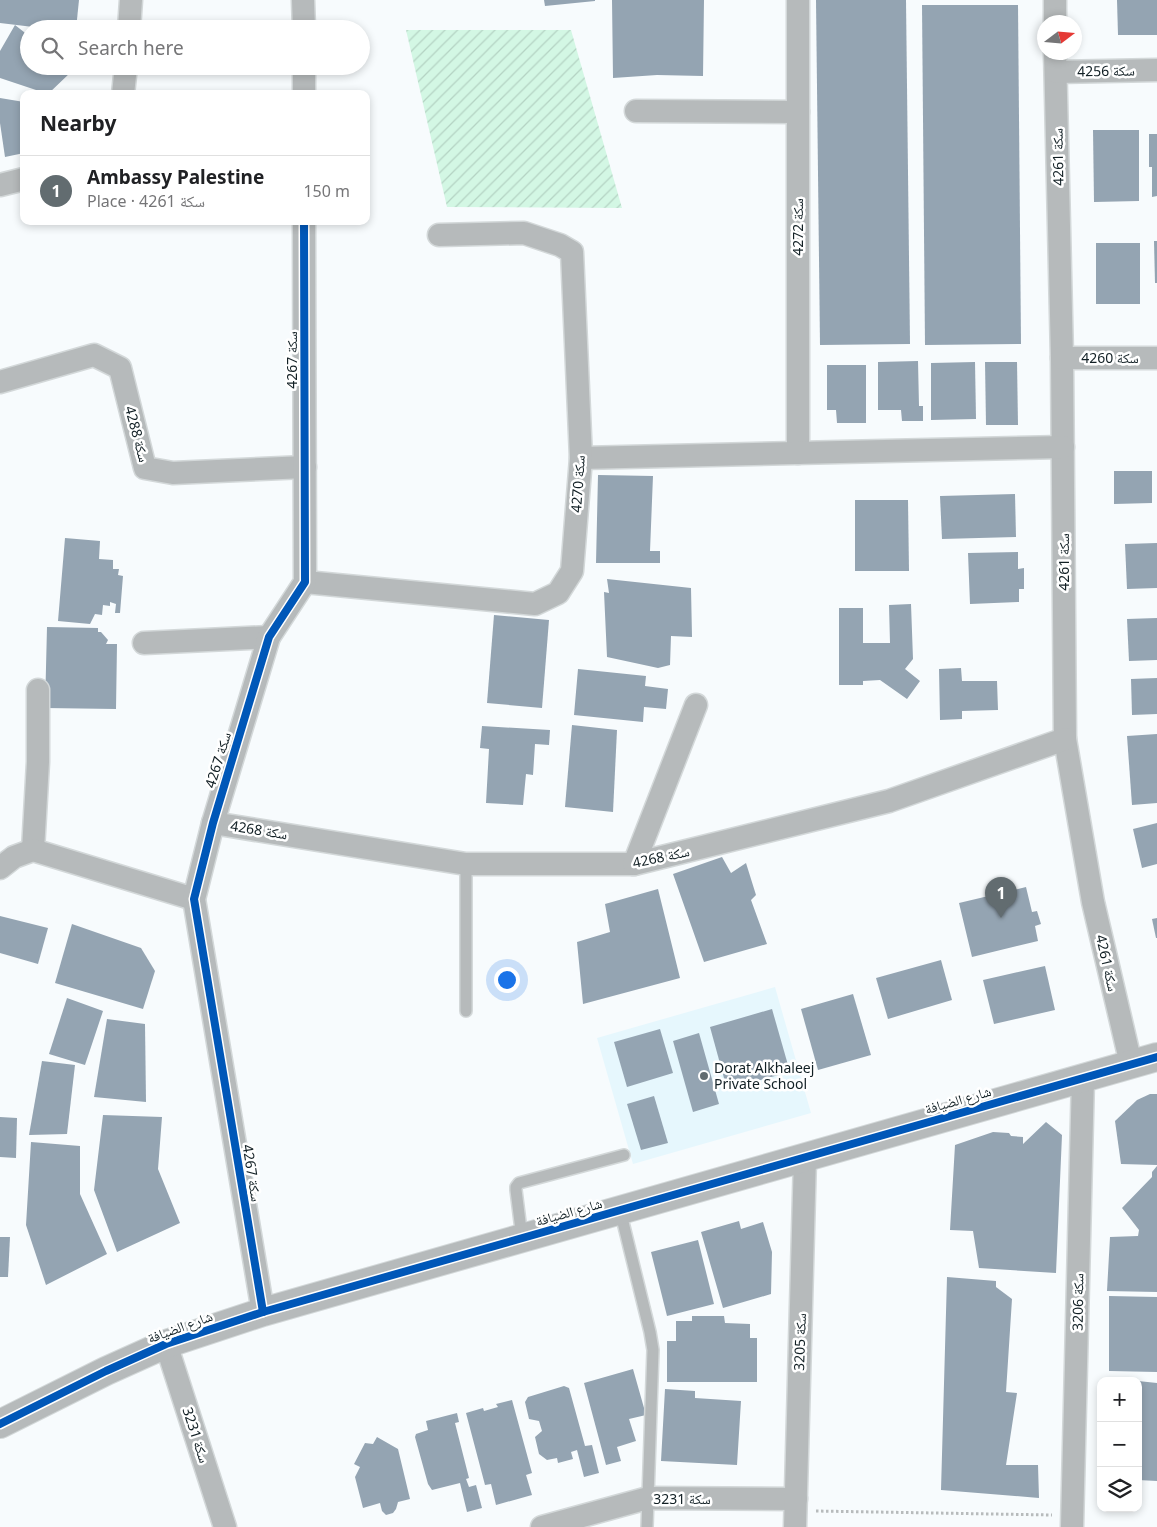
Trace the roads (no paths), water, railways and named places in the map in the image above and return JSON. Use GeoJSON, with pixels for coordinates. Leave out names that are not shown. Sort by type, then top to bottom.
{"type":"FeatureCollection","features":[{"type":"Feature","properties":{"kind":"street"},"geometry":{"type":"LineString","coordinates":[[129,20],[131,0]]}},
{"type":"Feature","properties":{"kind":"street"},"geometry":{"type":"LineString","coordinates":[[303,0],[304,20]]}},
{"type":"Feature","properties":{"kind":"street","name":"سكة 4272"},"geometry":{"type":"LineString","coordinates":[[798,0],[798,453]]}},
{"type":"Feature","properties":{"kind":"street"},"geometry":{"type":"LineString","coordinates":[[1054,0],[1055,15]]}},
{"type":"Feature","properties":{"kind":"street","name":"سكة 4256"},"geometry":{"type":"LineString","coordinates":[[1055,62],[1157,70]]}},
{"type":"Feature","properties":{"kind":"street","name":"سكة 4261"},"geometry":{"type":"LineString","coordinates":[[1055,62],[1062,358],[1065,739],[1093,902],[1131,1064]]}},
{"type":"Feature","properties":{"kind":"street"},"geometry":{"type":"LineString","coordinates":[[124,90],[125,75]]}},
{"type":"Feature","properties":{"kind":"street"},"geometry":{"type":"LineString","coordinates":[[304,75],[304,90]]}},
{"type":"Feature","properties":{"kind":"street"},"geometry":{"type":"LineString","coordinates":[[636,111],[798,112]]}},
{"type":"Feature","properties":{"kind":"street"},"geometry":{"type":"LineString","coordinates":[[0,186],[20,180]]}},
{"type":"Feature","properties":{"kind":"street","name":"سكة 4267"},"geometry":{"type":"LineString","coordinates":[[262,1312],[194,898],[213,823],[269,637],[305,582],[304,225]]}},
{"type":"Feature","properties":{"kind":"street","name":"سكة 4270"},"geometry":{"type":"LineString","coordinates":[[305,582],[535,604],[558,593],[572,571],[581,458],[572,252],[560,245],[524,233],[439,236]]}},
{"type":"Feature","properties":{"kind":"street","name":"سكة 4288"},"geometry":{"type":"LineString","coordinates":[[0,382],[94,355],[120,368],[145,468],[173,473],[305,467]]}},
{"type":"Feature","properties":{"kind":"street","name":"سكة 4260"},"geometry":{"type":"LineString","coordinates":[[1062,358],[1157,358]]}},
{"type":"Feature","properties":{"kind":"street"},"geometry":{"type":"LineString","coordinates":[[581,458],[1063,447]]}},
{"type":"Feature","properties":{"kind":"street"},"geometry":{"type":"LineString","coordinates":[[144,643],[269,637]]}},
{"type":"Feature","properties":{"kind":"street"},"geometry":{"type":"LineString","coordinates":[[33,850],[38,762],[38,690]]}},
{"type":"Feature","properties":{"kind":"street"},"geometry":{"type":"LineString","coordinates":[[634,864],[696,706]]}},
{"type":"Feature","properties":{"kind":"street","name":"سكة 4268"},"geometry":{"type":"LineString","coordinates":[[213,823],[466,864],[634,864],[889,801],[1065,739]]}},
{"type":"Feature","properties":{"kind":"street"},"geometry":{"type":"LineString","coordinates":[[0,868],[14,857],[33,850],[194,898]]}},
{"type":"Feature","properties":{"kind":"street","name":"شارع الضيافة"},"geometry":{"type":"LineString","coordinates":[[0,1424],[106,1370],[166,1344],[262,1312],[1157,1057]]}},
{"type":"Feature","properties":{"kind":"street","name":"سكة 3206"},"geometry":{"type":"LineString","coordinates":[[1072,1521],[1083,1077]]}},
{"type":"Feature","properties":{"kind":"street","name":"سكة 3205"},"geometry":{"type":"LineString","coordinates":[[795,1512],[805,1157]]}},
{"type":"Feature","properties":{"kind":"street","name":"سكة 3231"},"geometry":{"type":"LineString","coordinates":[[166,1344],[225,1527]]}},
{"type":"Feature","properties":{"kind":"street","name":"سكة 3231"},"geometry":{"type":"LineString","coordinates":[[542,1527],[648,1498],[795,1512]]}},
{"type":"Feature","properties":{"kind":"lane"},"geometry":{"type":"LineString","coordinates":[[466,864],[466,1011]]}},
{"type":"Feature","properties":{"kind":"lane"},"geometry":{"type":"LineString","coordinates":[[522,1238],[516,1190],[519,1183],[624,1154]]}},
{"type":"Feature","properties":{"kind":"lane"},"geometry":{"type":"LineString","coordinates":[[620,1210],[653,1350],[647,1527]]}},
{"type":"Feature","properties":{"kind":"place","name":"Ambassy Palestine"},"geometry":{"type":"Point","coordinates":[1001,918]}},
{"type":"Feature","properties":{"kind":"place","name":"Dorat Alkhaleej Private School"},"geometry":{"type":"Point","coordinates":[704,1076]}}]}
